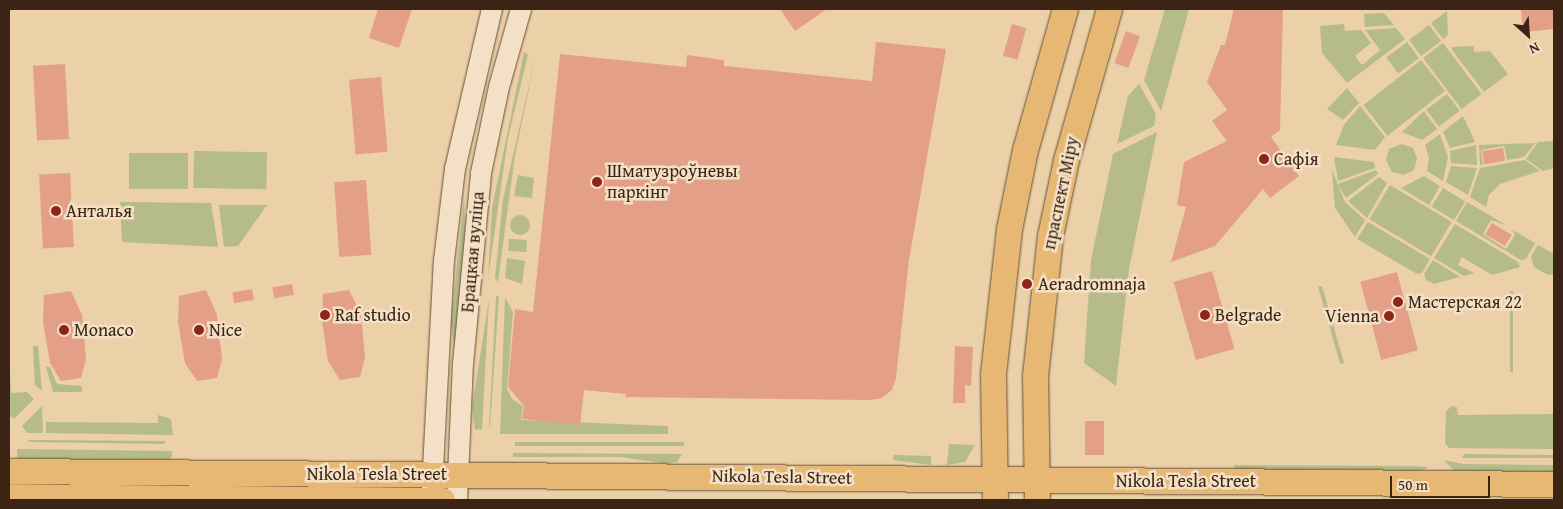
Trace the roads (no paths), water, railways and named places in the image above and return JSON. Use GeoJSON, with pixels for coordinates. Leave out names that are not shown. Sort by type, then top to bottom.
{"type":"FeatureCollection","features":[{"type":"Feature","properties":{"kind":"main road"},"geometry":{"type":"LineString","coordinates":[[995,490],[993,374],[1009,229],[1025,150],[1065,9]]}},
{"type":"Feature","properties":{"kind":"main road","name":"праспект Міру"},"geometry":{"type":"LineString","coordinates":[[1036,490],[1035,376],[1050,236],[1066,160],[1109,9]]}},
{"type":"Feature","properties":{"kind":"main road","name":"Nikola Tesla Street"},"geometry":{"type":"LineString","coordinates":[[9,470],[458,474],[995,490],[1554,484]]}},
{"type":"Feature","properties":{"kind":"main road","name":"Nikola Tesla Street"},"geometry":{"type":"LineString","coordinates":[[9,496],[442,500]]}},
{"type":"Feature","properties":{"kind":"street","name":"Брацкая вуліца"},"geometry":{"type":"LineString","coordinates":[[431,500],[444,261],[455,169],[492,9]]}},
{"type":"Feature","properties":{"kind":"street","name":"Брацкая вуліца"},"geometry":{"type":"LineString","coordinates":[[457,500],[463,364],[480,182],[498,87],[522,9]]}},
{"type":"Feature","properties":{"kind":"place","name":"Сафія"},"geometry":{"type":"Point","coordinates":[1264,159]}},
{"type":"Feature","properties":{"kind":"place","name":"Шматузроўневы паркінг"},"geometry":{"type":"Point","coordinates":[597,182]}},
{"type":"Feature","properties":{"kind":"place","name":"Анталья"},"geometry":{"type":"Point","coordinates":[56,211]}},
{"type":"Feature","properties":{"kind":"place","name":"Aeradromnaja"},"geometry":{"type":"Point","coordinates":[1027,284]}},
{"type":"Feature","properties":{"kind":"place","name":"Мастерская 22"},"geometry":{"type":"Point","coordinates":[1398,302]}},
{"type":"Feature","properties":{"kind":"place","name":"Raf studio"},"geometry":{"type":"Point","coordinates":[325,315]}},
{"type":"Feature","properties":{"kind":"place","name":"Belgrade"},"geometry":{"type":"Point","coordinates":[1205,315]}},
{"type":"Feature","properties":{"kind":"place","name":"Vienna"},"geometry":{"type":"Point","coordinates":[1389,316]}},
{"type":"Feature","properties":{"kind":"place","name":"Monaco"},"geometry":{"type":"Point","coordinates":[64,330]}},
{"type":"Feature","properties":{"kind":"place","name":"Nice"},"geometry":{"type":"Point","coordinates":[199,330]}}]}
